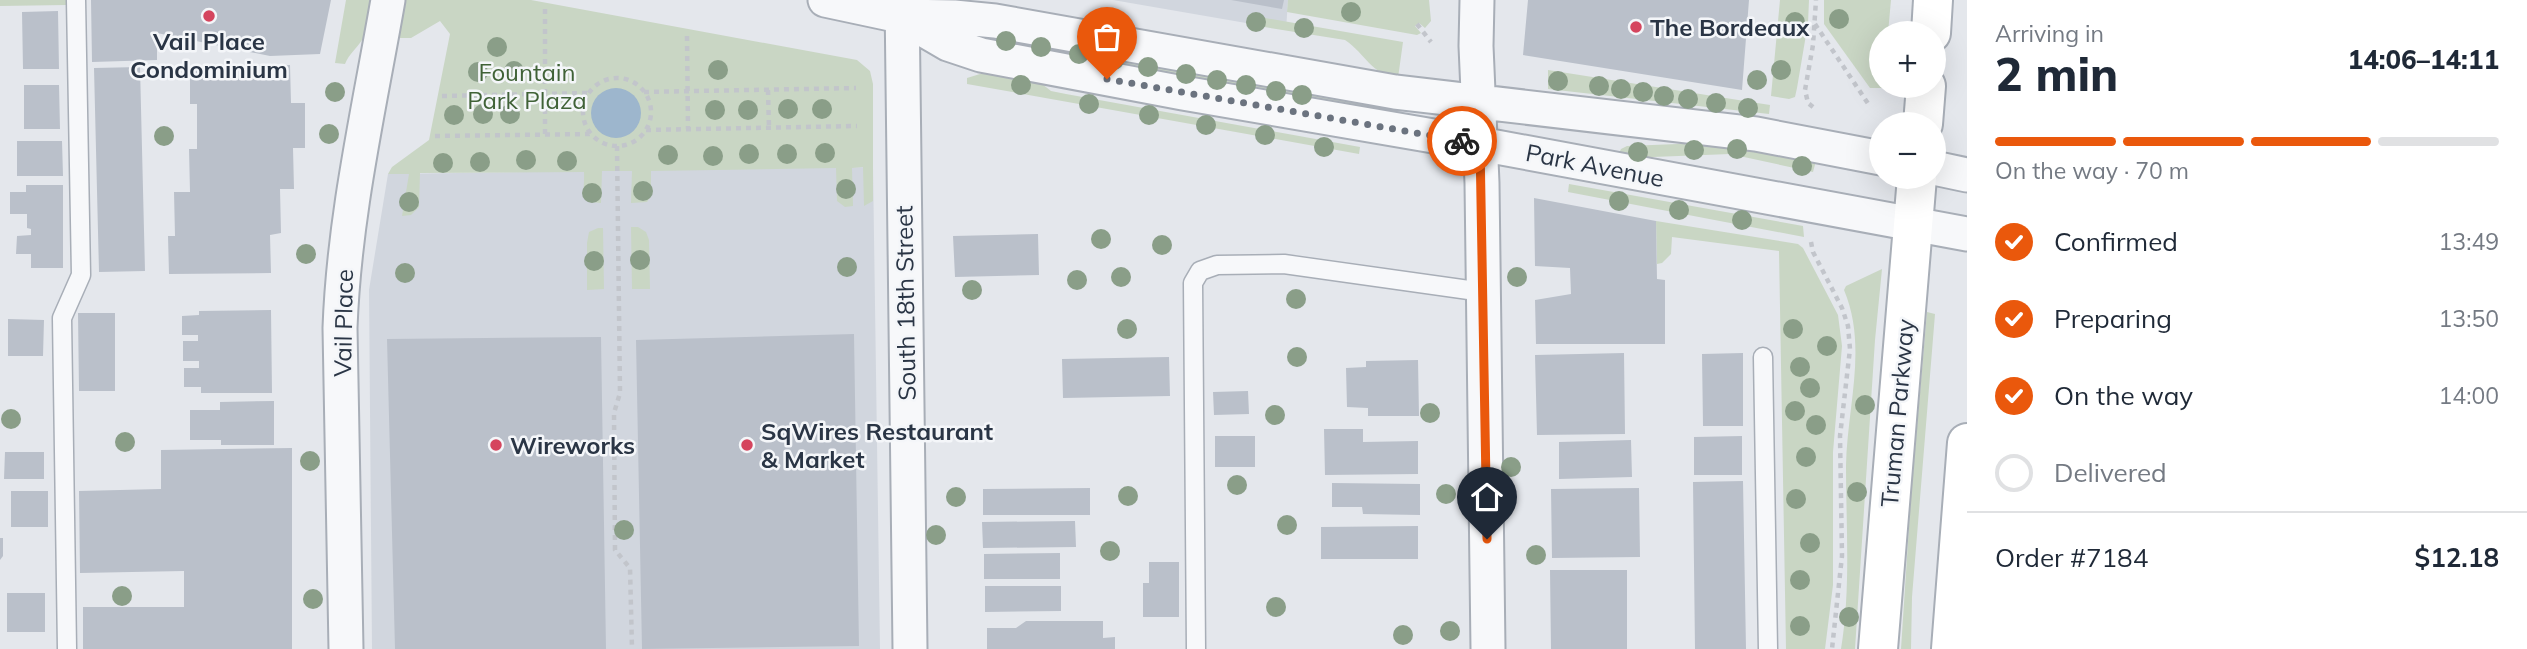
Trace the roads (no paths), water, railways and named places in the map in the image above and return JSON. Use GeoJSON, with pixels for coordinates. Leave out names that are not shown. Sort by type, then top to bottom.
{"type":"FeatureCollection","features":[{"type":"Feature","properties":{"kind":"main road"},"geometry":{"type":"LineString","coordinates":[[1932,21],[1933,0]]}},
{"type":"Feature","properties":{"kind":"main road","name":"Truman Parkway"},"geometry":{"type":"LineString","coordinates":[[1878,649],[1916,189]]}},
{"type":"Feature","properties":{"kind":"main road"},"geometry":{"type":"LineString","coordinates":[[1951,649],[1967,443]]}},
{"type":"Feature","properties":{"kind":"street","name":"Vail Place"},"geometry":{"type":"LineString","coordinates":[[346,649],[340,328],[342,279],[348,229],[388,0]]}},
{"type":"Feature","properties":{"kind":"street","name":"Park Avenue"},"geometry":{"type":"LineString","coordinates":[[825,0],[995,21],[1341,83],[1477,103],[1756,134],[1869,156]]}},
{"type":"Feature","properties":{"kind":"street"},"geometry":{"type":"LineString","coordinates":[[1477,0],[1489,649]]}},
{"type":"Feature","properties":{"kind":"street","name":"Park Avenue"},"geometry":{"type":"LineString","coordinates":[[901,8],[948,44],[981,55],[1967,234]]}},
{"type":"Feature","properties":{"kind":"street","name":"South 18th Street"},"geometry":{"type":"LineString","coordinates":[[901,8],[910,649]]}},
{"type":"Feature","properties":{"kind":"street"},"geometry":{"type":"LineString","coordinates":[[1946,171],[1967,175]]}},
{"type":"Feature","properties":{"kind":"lane"},"geometry":{"type":"LineString","coordinates":[[67,649],[62,318],[80,275],[76,0]]}},
{"type":"Feature","properties":{"kind":"lane"},"geometry":{"type":"LineString","coordinates":[[1196,649],[1193,283],[1200,271],[1217,265],[1284,264],[1483,292]]}},
{"type":"Feature","properties":{"kind":"lane"},"geometry":{"type":"LineString","coordinates":[[1763,357],[1768,649]]}},
{"type":"Feature","properties":{"kind":"water"},"geometry":{"type":"Polygon","coordinates":[[[616,88],[634,95],[641,113],[634,131],[616,138],[598,131],[591,113],[598,95],[616,88]]]}},
{"type":"Feature","properties":{"kind":"place","name":"Vail Place Condominium"},"geometry":{"type":"Point","coordinates":[209,16]}},
{"type":"Feature","properties":{"kind":"place","name":"The Bordeaux"},"geometry":{"type":"Point","coordinates":[1636,27]}},
{"type":"Feature","properties":{"kind":"place","name":"Wireworks"},"geometry":{"type":"Point","coordinates":[496,445]}},
{"type":"Feature","properties":{"kind":"place","name":"SqWires Restaurant & Market"},"geometry":{"type":"Point","coordinates":[747,445]}},
{"type":"Feature","properties":{"kind":"park label","name":"Fountain Park Plaza"},"geometry":{"type":"Point","coordinates":[527,86]}}]}
